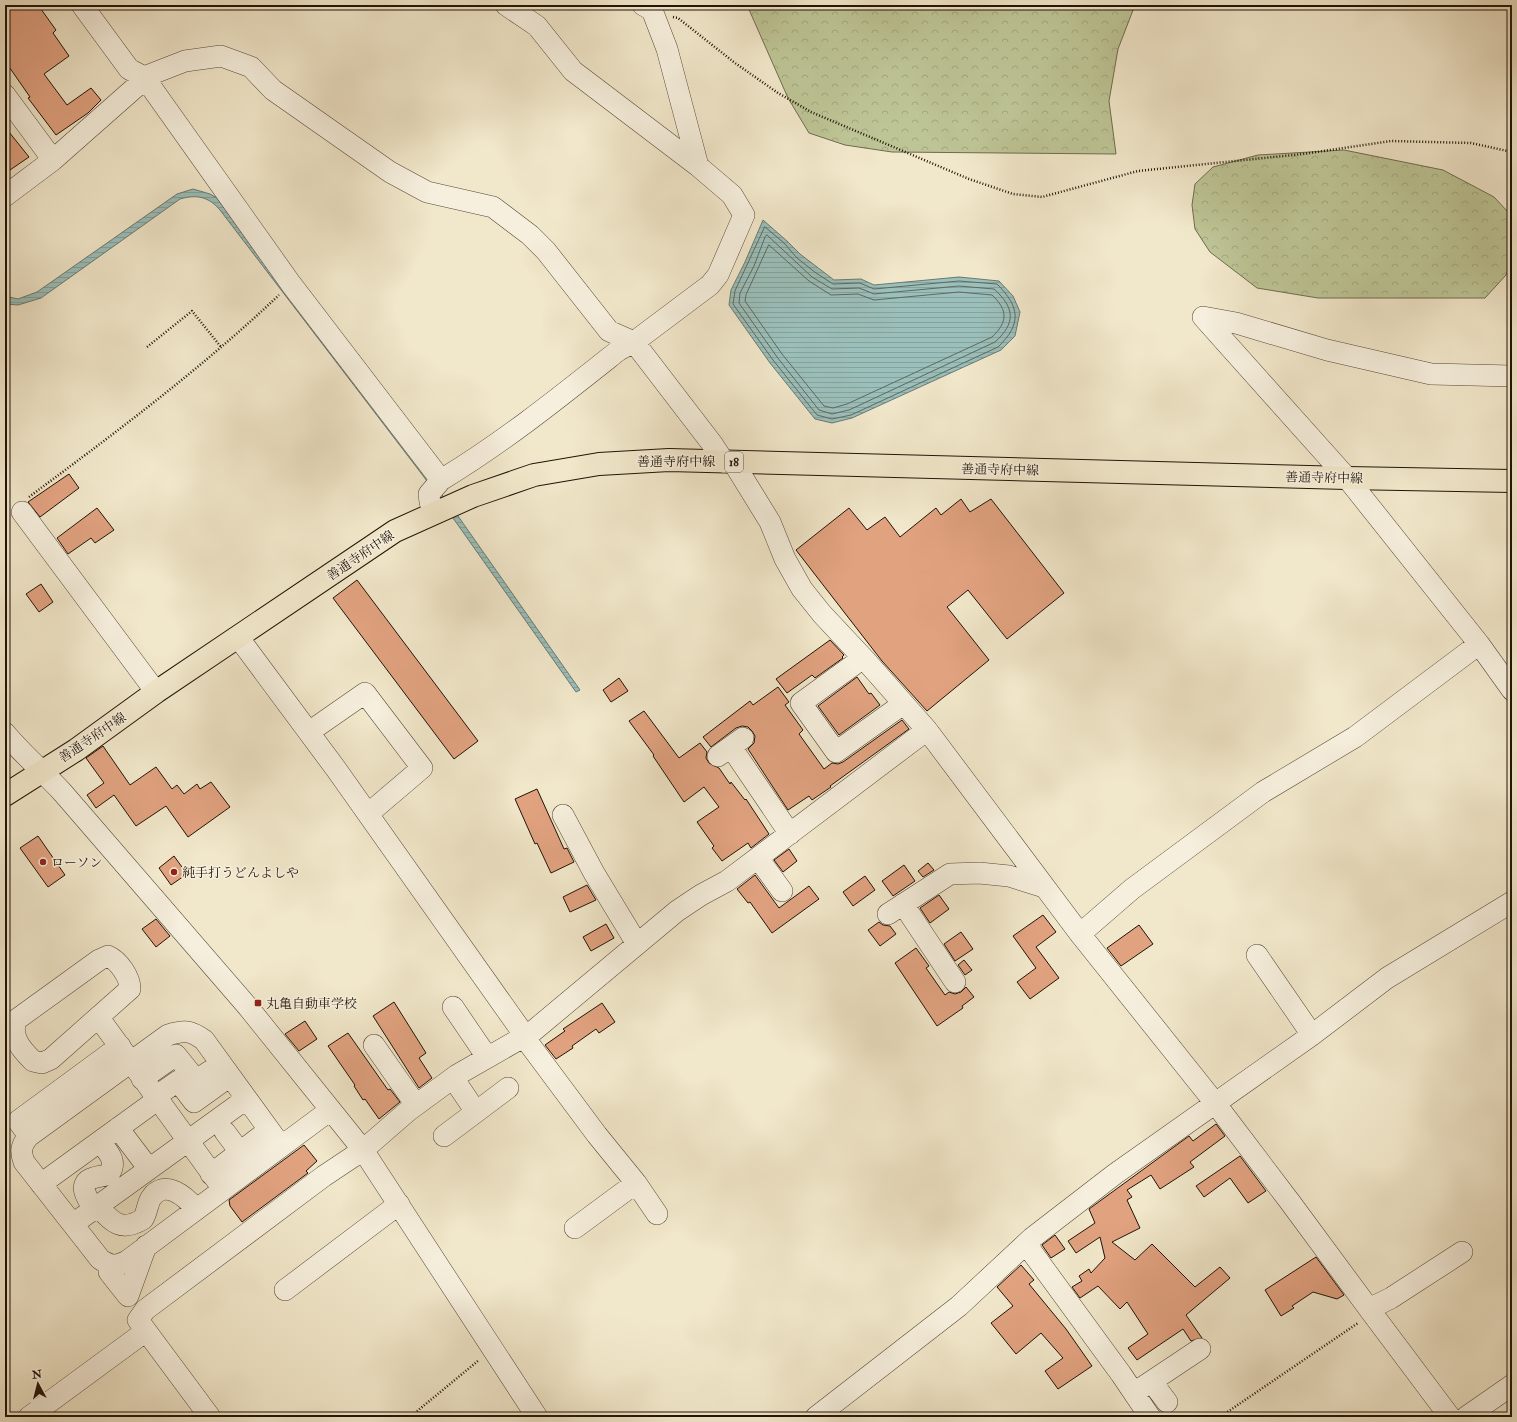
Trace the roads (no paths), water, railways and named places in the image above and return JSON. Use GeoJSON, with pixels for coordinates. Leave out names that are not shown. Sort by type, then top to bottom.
{"type":"FeatureCollection","features":[{"type":"Feature","properties":{"kind":"main road","name":"善通寺府中線"},"geometry":{"type":"LineString","coordinates":[[5,795],[42,770],[76,750],[156,692],[395,531],[434,512],[473,496],[534,475],[564,469],[631,461],[729,462],[1347,478],[1512,480]]}},
{"type":"Feature","properties":{"kind":"street"},"geometry":{"type":"LineString","coordinates":[[82,5],[129,69],[144,77],[291,284],[441,480]]}},
{"type":"Feature","properties":{"kind":"street"},"geometry":{"type":"LineString","coordinates":[[434,512],[429,494],[441,480],[484,454],[513,434],[619,350],[634,342],[710,285],[718,275],[744,215],[732,195],[698,166],[573,71],[537,26],[506,5]]}},
{"type":"Feature","properties":{"kind":"street"},"geometry":{"type":"LineString","coordinates":[[647,8],[667,49],[698,166]]}},
{"type":"Feature","properties":{"kind":"street"},"geometry":{"type":"LineString","coordinates":[[5,196],[53,160],[138,85],[144,77],[185,61],[221,56],[251,68],[273,90],[390,172],[427,192],[493,208],[530,235],[546,251],[609,331],[634,342],[713,445],[729,462],[770,522],[785,559],[802,588],[822,614],[927,730],[1080,934],[1215,1103],[1450,1417]]}},
{"type":"Feature","properties":{"kind":"street"},"geometry":{"type":"LineString","coordinates":[[5,95],[53,160]]}},
{"type":"Feature","properties":{"kind":"street"},"geometry":{"type":"LineString","coordinates":[[1512,376],[1431,374],[1327,350],[1236,323],[1203,316],[1347,478],[1479,644],[1512,690]]}},
{"type":"Feature","properties":{"kind":"street"},"geometry":{"type":"LineString","coordinates":[[22,512],[156,692]]}},
{"type":"Feature","properties":{"kind":"street"},"geometry":{"type":"LineString","coordinates":[[238,637],[368,814],[524,1036],[597,1135],[636,1183],[657,1214]]}},
{"type":"Feature","properties":{"kind":"street"},"geometry":{"type":"LineString","coordinates":[[1080,934],[1132,889],[1263,792],[1355,737],[1479,644]]}},
{"type":"Feature","properties":{"kind":"street"},"geometry":{"type":"LineString","coordinates":[[863,658],[801,702],[836,752],[903,704]]}},
{"type":"Feature","properties":{"kind":"street"},"geometry":{"type":"LineString","coordinates":[[309,732],[365,693],[422,768],[368,814]]}},
{"type":"Feature","properties":{"kind":"street"},"geometry":{"type":"LineString","coordinates":[[210,1417],[138,1320],[144,1310],[324,1176],[363,1150],[416,1105],[453,1078],[524,1036],[677,911],[701,895],[727,881],[927,730]]}},
{"type":"Feature","properties":{"kind":"street"},"geometry":{"type":"LineString","coordinates":[[5,733],[20,751],[42,770],[248,1007],[329,1111],[363,1150],[537,1417]]}},
{"type":"Feature","properties":{"kind":"street"},"geometry":{"type":"LineString","coordinates":[[731,747],[790,834]]}},
{"type":"Feature","properties":{"kind":"street"},"geometry":{"type":"LineString","coordinates":[[563,815],[594,873],[637,944]]}},
{"type":"Feature","properties":{"kind":"street"},"geometry":{"type":"LineString","coordinates":[[758,858],[782,891]]}},
{"type":"Feature","properties":{"kind":"street"},"geometry":{"type":"LineString","coordinates":[[955,982],[896,909],[950,874],[1009,876],[1044,887]]}},
{"type":"Feature","properties":{"kind":"street"},"geometry":{"type":"LineString","coordinates":[[821,1416],[959,1306],[1026,1244],[1115,1174],[1312,1035],[1387,978],[1512,902]]}},
{"type":"Feature","properties":{"kind":"street"},"geometry":{"type":"LineString","coordinates":[[1257,955],[1312,1035]]}},
{"type":"Feature","properties":{"kind":"street"},"geometry":{"type":"LineString","coordinates":[[108,956],[114,958],[127,975],[130,989],[99,1018],[51,1059],[42,1062],[32,1061],[14,1037],[13,1029],[16,1020],[100,960],[108,956]]}},
{"type":"Feature","properties":{"kind":"street"},"geometry":{"type":"LineString","coordinates":[[453,1007],[487,1058]]}},
{"type":"Feature","properties":{"kind":"street"},"geometry":{"type":"LineString","coordinates":[[99,1018],[217,1182]]}},
{"type":"Feature","properties":{"kind":"street"},"geometry":{"type":"LineString","coordinates":[[275,1138],[204,1040],[194,1033],[182,1031],[168,1035],[29,1136],[22,1144],[21,1153],[24,1162],[100,1259],[109,1265],[118,1266],[196,1209],[240,1152],[275,1138],[329,1111]]}},
{"type":"Feature","properties":{"kind":"street"},"geometry":{"type":"LineString","coordinates":[[374,1045],[416,1105]]}},
{"type":"Feature","properties":{"kind":"street"},"geometry":{"type":"LineString","coordinates":[[131,1062],[176,1055],[196,1080],[225,1070]]}},
{"type":"Feature","properties":{"kind":"street"},"geometry":{"type":"LineString","coordinates":[[41,1184],[100,1142],[178,1080],[194,1102],[225,1070]]}},
{"type":"Feature","properties":{"kind":"street"},"geometry":{"type":"LineString","coordinates":[[453,1078],[476,1112]]}},
{"type":"Feature","properties":{"kind":"street"},"geometry":{"type":"LineString","coordinates":[[444,1136],[508,1088]]}},
{"type":"Feature","properties":{"kind":"street"},"geometry":{"type":"LineString","coordinates":[[73,1224],[246,1099]]}},
{"type":"Feature","properties":{"kind":"street"},"geometry":{"type":"LineString","coordinates":[[118,1128],[149,1169]]}},
{"type":"Feature","properties":{"kind":"street"},"geometry":{"type":"LineString","coordinates":[[225,1132],[240,1152]]}},
{"type":"Feature","properties":{"kind":"street"},"geometry":{"type":"LineString","coordinates":[[217,1182],[275,1138]]}},
{"type":"Feature","properties":{"kind":"street"},"geometry":{"type":"LineString","coordinates":[[100,1142],[110,1155],[113,1163],[113,1169],[109,1174],[87,1181],[84,1186],[84,1193],[111,1221],[119,1225],[128,1226],[143,1219],[152,1198],[158,1192],[166,1190],[175,1191],[185,1196],[196,1209]]}},
{"type":"Feature","properties":{"kind":"street"},"geometry":{"type":"LineString","coordinates":[[575,1228],[636,1183]]}},
{"type":"Feature","properties":{"kind":"street"},"geometry":{"type":"LineString","coordinates":[[285,1290],[399,1204]]}},
{"type":"Feature","properties":{"kind":"street"},"geometry":{"type":"LineString","coordinates":[[1026,1244],[1142,1409]]}},
{"type":"Feature","properties":{"kind":"street"},"geometry":{"type":"LineString","coordinates":[[109,1265],[109,1272],[128,1296],[146,1246]]}},
{"type":"Feature","properties":{"kind":"street"},"geometry":{"type":"LineString","coordinates":[[1370,1311],[1462,1252]]}},
{"type":"Feature","properties":{"kind":"street"},"geometry":{"type":"LineString","coordinates":[[29,1417],[146,1331]]}},
{"type":"Feature","properties":{"kind":"street"},"geometry":{"type":"LineString","coordinates":[[1142,1409],[1152,1382],[1200,1349]]}},
{"type":"Feature","properties":{"kind":"street"},"geometry":{"type":"LineString","coordinates":[[1152,1382],[1167,1402]]}},
{"type":"Feature","properties":{"kind":"street"},"geometry":{"type":"LineString","coordinates":[[1466,1417],[1512,1385]]}},
{"type":"Feature","properties":{"kind":"water"},"geometry":{"type":"Polygon","coordinates":[[[193,189],[210,194],[217,198],[458,516],[580,690],[576,692],[424,477],[220,210],[212,202],[207,199],[197,197],[180,199],[41,298],[18,305],[5,304],[5,296],[18,299],[37,292],[177,194],[193,189]]]}},
{"type":"Feature","properties":{"kind":"water"},"geometry":{"type":"Polygon","coordinates":[[[763,220],[800,254],[834,280],[861,279],[874,285],[959,277],[999,281],[1013,296],[1020,312],[1015,336],[1001,350],[852,418],[832,423],[815,419],[770,363],[729,305],[731,290],[763,220]]]}},
{"type":"Feature","properties":{"kind":"place","name":"ローソン"},"geometry":{"type":"Point","coordinates":[43,862]}},
{"type":"Feature","properties":{"kind":"place","name":"純手打うどんよしや"},"geometry":{"type":"Point","coordinates":[174,872]}},
{"type":"Feature","properties":{"kind":"place","name":"丸亀自動車学校"},"geometry":{"type":"Point","coordinates":[258,1003]}}]}
